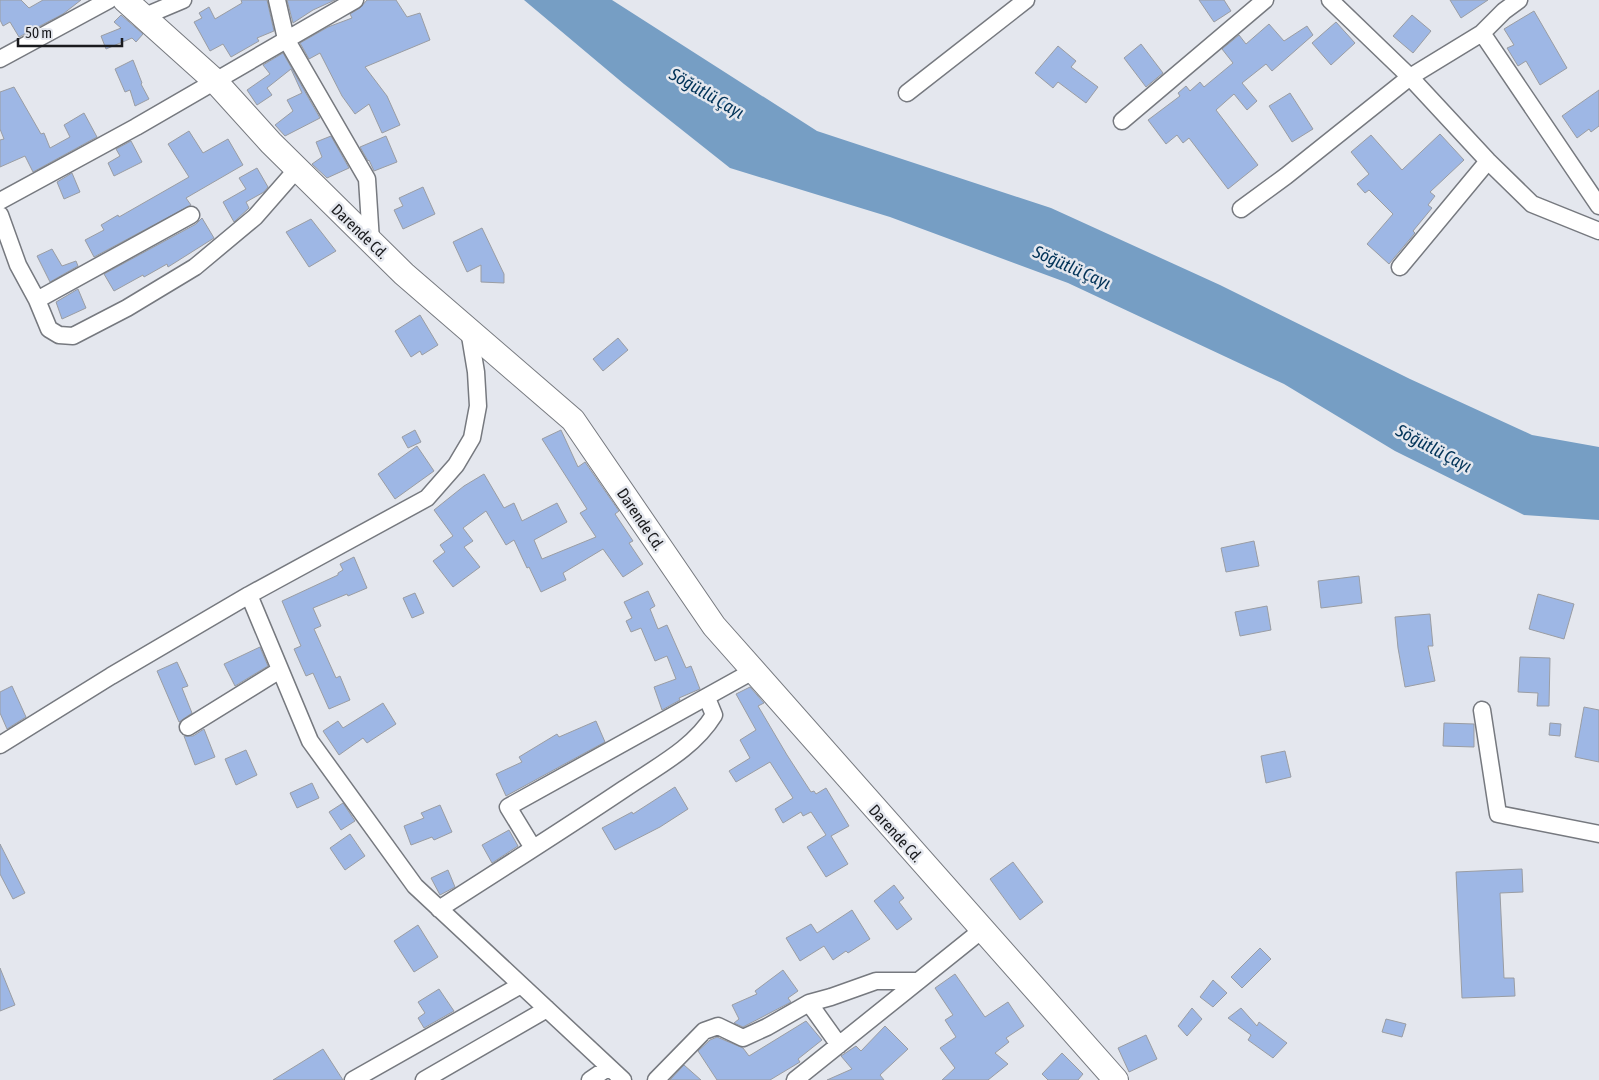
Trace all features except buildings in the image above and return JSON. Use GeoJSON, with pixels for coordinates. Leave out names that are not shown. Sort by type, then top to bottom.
{"type":"FeatureCollection","features":[{"type":"Feature","properties":{"kind":"street"},"geometry":{"type":"LineString","coordinates":[[0,59],[109,0]]}},
{"type":"Feature","properties":{"kind":"street","name":"Darende Cd."},"geometry":{"type":"LineString","coordinates":[[125,0],[214,80],[271,143],[404,274],[573,420],[714,626],[1116,1080]]}},
{"type":"Feature","properties":{"kind":"street"},"geometry":{"type":"LineString","coordinates":[[145,16],[183,0]]}},
{"type":"Feature","properties":{"kind":"street"},"geometry":{"type":"LineString","coordinates":[[277,0],[286,39],[367,179],[370,241]]}},
{"type":"Feature","properties":{"kind":"street"},"geometry":{"type":"LineString","coordinates":[[0,201],[136,127],[214,80],[355,0]]}},
{"type":"Feature","properties":{"kind":"street"},"geometry":{"type":"LineString","coordinates":[[907,93],[1026,0]]}},
{"type":"Feature","properties":{"kind":"street"},"geometry":{"type":"LineString","coordinates":[[1122,121],[1265,0]]}},
{"type":"Feature","properties":{"kind":"street"},"geometry":{"type":"LineString","coordinates":[[1330,0],[1410,77],[1488,161],[1532,204],[1599,231]]}},
{"type":"Feature","properties":{"kind":"street"},"geometry":{"type":"LineString","coordinates":[[1241,209],[1286,176],[1410,77],[1482,33],[1504,11],[1519,0]]}},
{"type":"Feature","properties":{"kind":"street"},"geometry":{"type":"LineString","coordinates":[[1482,33],[1599,206]]}},
{"type":"Feature","properties":{"kind":"street"},"geometry":{"type":"LineString","coordinates":[[1400,267],[1488,161]]}},
{"type":"Feature","properties":{"kind":"street"},"geometry":{"type":"LineString","coordinates":[[0,216],[18,265],[37,300],[49,329],[59,336],[73,336],[127,308],[195,267],[256,217],[297,169]]}},
{"type":"Feature","properties":{"kind":"street"},"geometry":{"type":"LineString","coordinates":[[37,300],[191,215]]}},
{"type":"Feature","properties":{"kind":"street"},"geometry":{"type":"LineString","coordinates":[[0,745],[111,676],[249,595],[427,498],[456,465],[472,438],[478,406],[476,372],[469,330]]}},
{"type":"Feature","properties":{"kind":"street"},"geometry":{"type":"LineString","coordinates":[[249,595],[310,741],[415,886],[623,1080]]}},
{"type":"Feature","properties":{"kind":"street"},"geometry":{"type":"LineString","coordinates":[[188,727],[280,670]]}},
{"type":"Feature","properties":{"kind":"street"},"geometry":{"type":"LineString","coordinates":[[533,848],[508,807],[753,671]]}},
{"type":"Feature","properties":{"kind":"street"},"geometry":{"type":"LineString","coordinates":[[439,908],[688,746],[707,726],[714,715],[707,698]]}},
{"type":"Feature","properties":{"kind":"street"},"geometry":{"type":"LineString","coordinates":[[1482,710],[1498,814],[1599,834]]}},
{"type":"Feature","properties":{"kind":"street"},"geometry":{"type":"LineString","coordinates":[[795,1080],[982,930]]}},
{"type":"Feature","properties":{"kind":"street"},"geometry":{"type":"LineString","coordinates":[[656,1080],[704,1031],[718,1026],[744,1038],[809,1003],[876,981],[918,981]]}},
{"type":"Feature","properties":{"kind":"street"},"geometry":{"type":"LineString","coordinates":[[353,1080],[521,985]]}},
{"type":"Feature","properties":{"kind":"street"},"geometry":{"type":"LineString","coordinates":[[809,1003],[839,1045]]}},
{"type":"Feature","properties":{"kind":"street"},"geometry":{"type":"LineString","coordinates":[[424,1080],[547,1009]]}},
{"type":"Feature","properties":{"kind":"street"},"geometry":{"type":"LineString","coordinates":[[590,1080],[609,1067]]}},
{"type":"Feature","properties":{"kind":"water","name":"Söğütlü Çayı"},"geometry":{"type":"Polygon","coordinates":[[[524,0],[612,0],[817,131],[1051,208],[1220,285],[1410,379],[1532,435],[1599,447],[1599,520],[1524,515],[1395,451],[1284,384],[1068,283],[890,217],[730,168],[624,84],[524,0]]]}}]}
